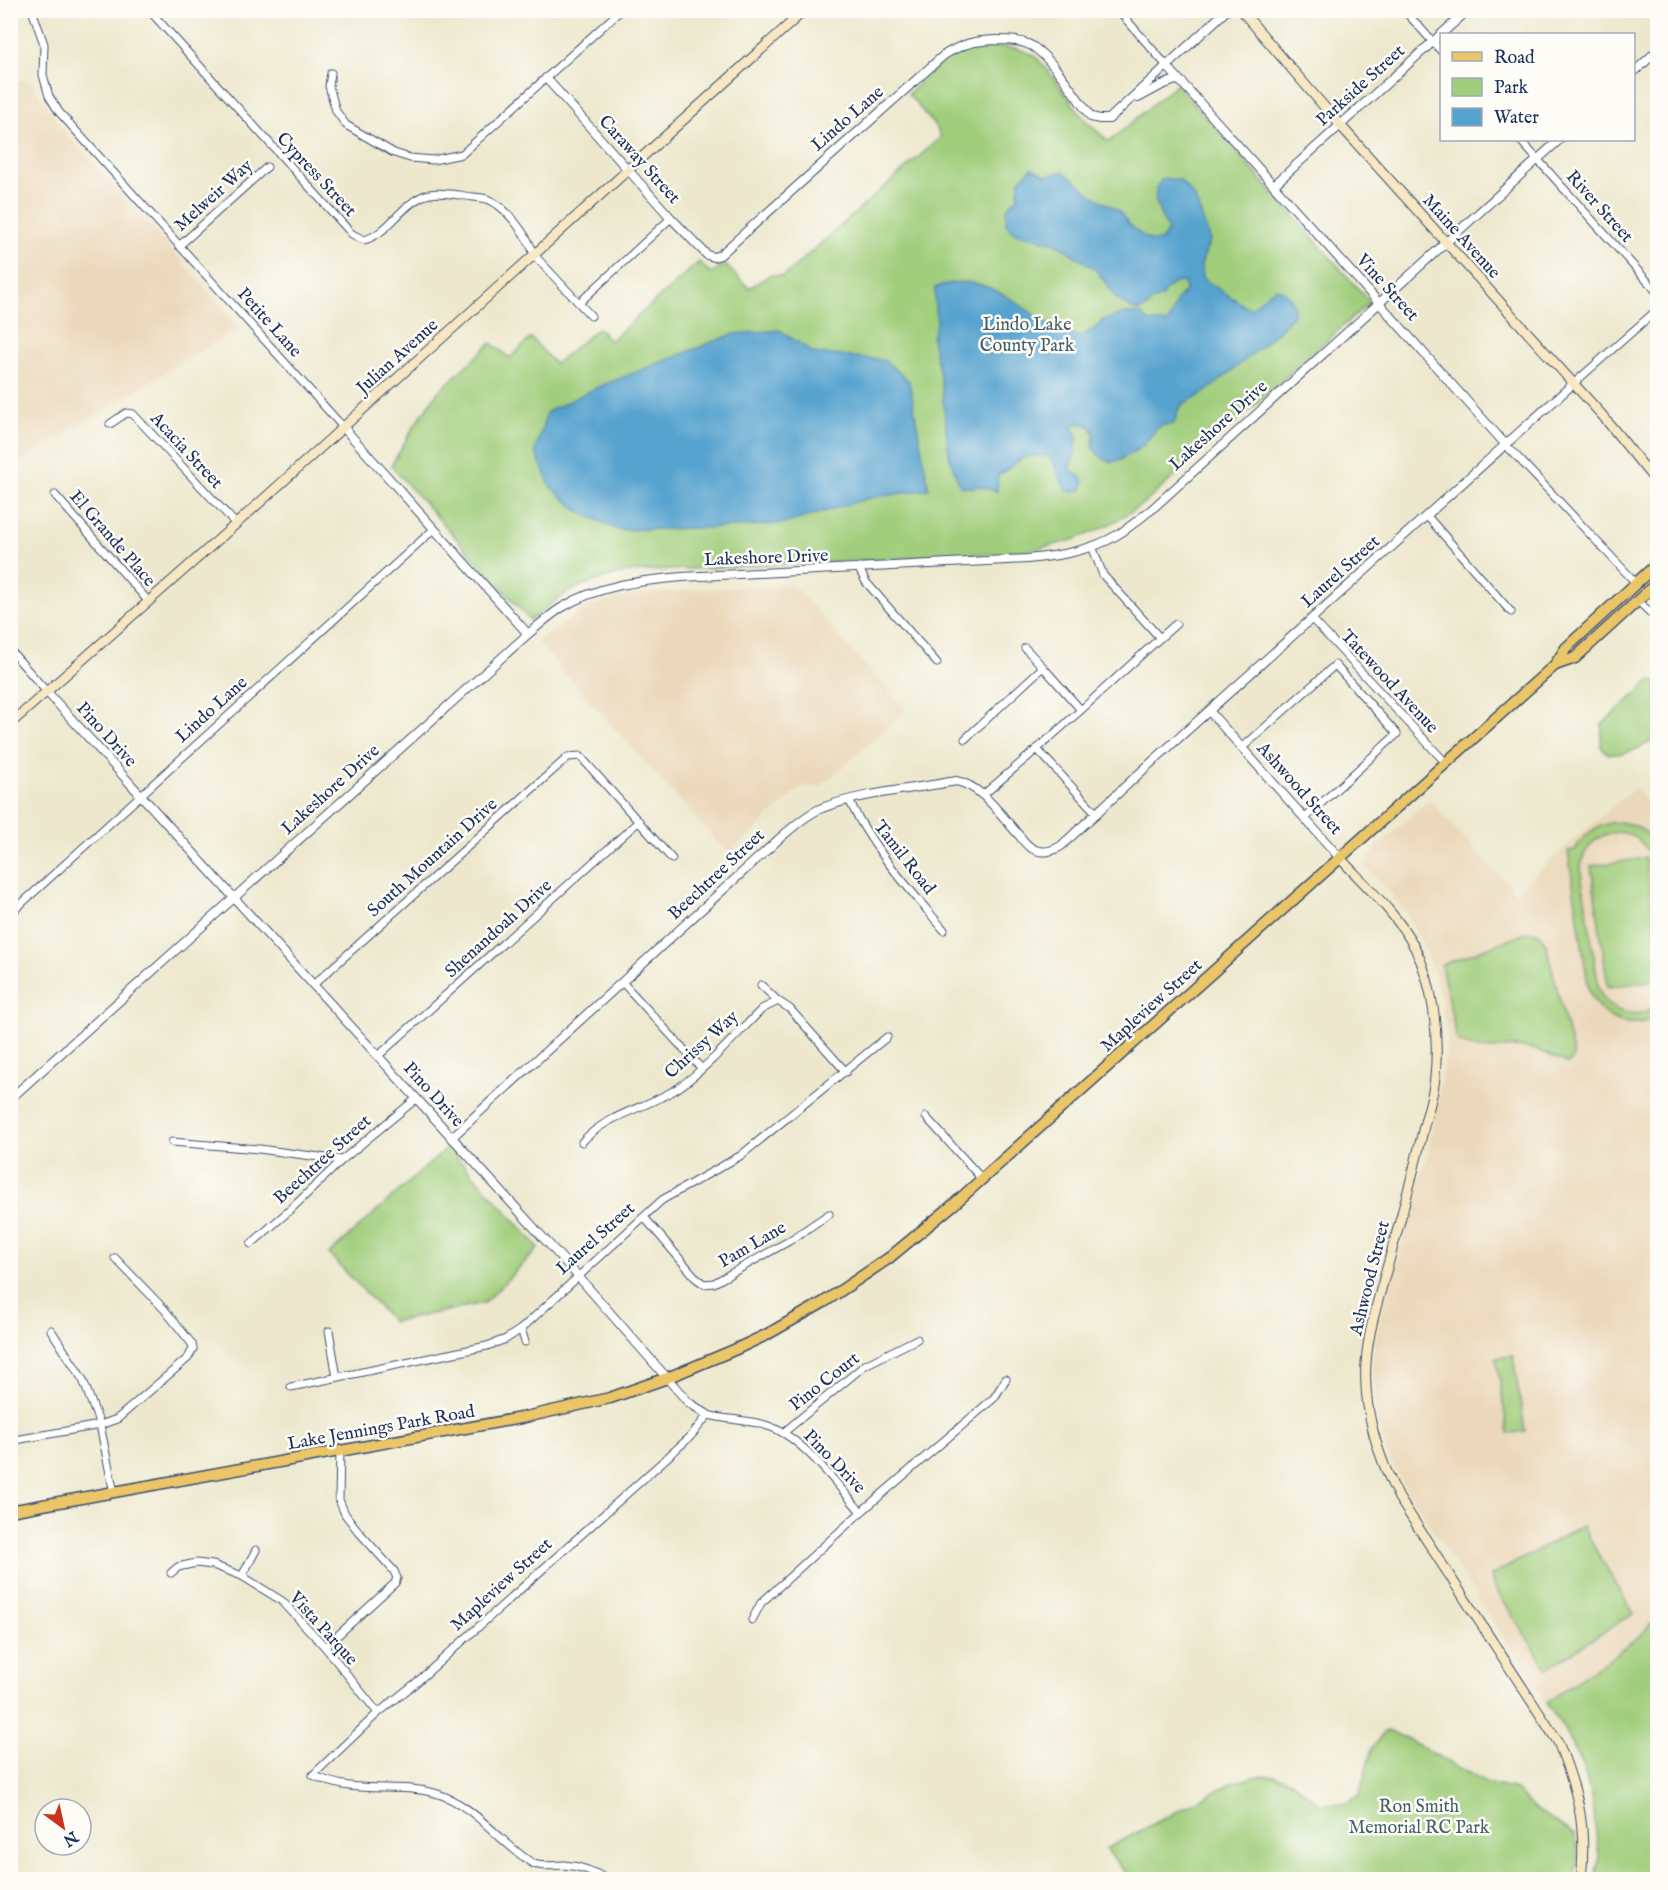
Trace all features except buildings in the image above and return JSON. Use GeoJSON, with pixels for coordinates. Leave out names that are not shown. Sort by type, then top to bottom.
{"type":"FeatureCollection","features":[{"type":"Feature","properties":{"kind":"main road","name":"Julian Avenue"},"geometry":{"type":"LineString","coordinates":[[10,724],[236,525],[805,10]]}},
{"type":"Feature","properties":{"kind":"main road","name":"Maine Avenue"},"geometry":{"type":"LineString","coordinates":[[1241,10],[1340,125],[1609,423],[1658,484]]}},
{"type":"Feature","properties":{"kind":"main road","name":"Mapleview Street"},"geometry":{"type":"LineString","coordinates":[[749,1343],[824,1302],[889,1258],[982,1179],[1555,665],[1566,648],[1658,563]]}},
{"type":"Feature","properties":{"kind":"main road","name":"Mapleview Street"},"geometry":{"type":"LineString","coordinates":[[1555,665],[1575,658],[1658,582]]}},
{"type":"Feature","properties":{"kind":"main road","name":"Ashwood Street"},"geometry":{"type":"LineString","coordinates":[[1340,858],[1391,913],[1416,950],[1431,995],[1436,1055],[1435,1079],[1417,1160],[1373,1319],[1366,1363],[1366,1386],[1373,1432],[1386,1473],[1399,1498],[1558,1742],[1573,1778],[1581,1810],[1583,1843],[1581,1880]]}},
{"type":"Feature","properties":{"kind":"main road","name":"Lake Jennings Park Road"},"geometry":{"type":"LineString","coordinates":[[10,1511],[521,1418],[610,1398],[667,1378],[749,1343]]}},
{"type":"Feature","properties":{"kind":"street","name":"Petite Lane"},"geometry":{"type":"LineString","coordinates":[[32,10],[44,44],[43,75],[49,96],[59,112],[85,138],[528,634]]}},
{"type":"Feature","properties":{"kind":"street","name":"Cypress Street"},"geometry":{"type":"LineString","coordinates":[[149,10],[352,234],[364,240],[378,234],[414,201],[425,195],[441,193],[488,199],[501,207],[530,242],[534,255],[591,316]]}},
{"type":"Feature","properties":{"kind":"street"},"geometry":{"type":"LineString","coordinates":[[330,73],[329,86],[336,111],[346,125],[394,153],[410,158],[433,160],[462,154],[621,10]]}},
{"type":"Feature","properties":{"kind":"street","name":"Vine Street"},"geometry":{"type":"LineString","coordinates":[[1118,10],[1506,445],[1636,583]]}},
{"type":"Feature","properties":{"kind":"street"},"geometry":{"type":"LineString","coordinates":[[1125,106],[1227,10]]}},
{"type":"Feature","properties":{"kind":"street"},"geometry":{"type":"LineString","coordinates":[[1404,10],[1440,50]]}},
{"type":"Feature","properties":{"kind":"street","name":"Parkside Street"},"geometry":{"type":"LineString","coordinates":[[1442,33],[1468,10]]}},
{"type":"Feature","properties":{"kind":"street","name":"Parkside Street"},"geometry":{"type":"LineString","coordinates":[[1275,184],[1440,35]]}},
{"type":"Feature","properties":{"kind":"street","name":"Lindo Lane"},"geometry":{"type":"LineString","coordinates":[[714,257],[720,255],[944,55],[972,41],[1018,41],[1031,45],[1045,56],[1091,117],[1109,119],[1125,106]]}},
{"type":"Feature","properties":{"kind":"street"},"geometry":{"type":"LineString","coordinates":[[1635,71],[1658,50]]}},
{"type":"Feature","properties":{"kind":"street","name":"Caraway Street"},"geometry":{"type":"LineString","coordinates":[[546,78],[671,218],[707,255],[714,257]]}},
{"type":"Feature","properties":{"kind":"street"},"geometry":{"type":"LineString","coordinates":[[1125,106],[1162,85],[1176,80],[1182,82]]}},
{"type":"Feature","properties":{"kind":"street","name":"River Street"},"geometry":{"type":"LineString","coordinates":[[1521,141],[1658,293]]}},
{"type":"Feature","properties":{"kind":"street","name":"Lakeshore Drive"},"geometry":{"type":"LineString","coordinates":[[10,1099],[528,634],[560,609],[604,589],[632,581],[1050,557],[1092,546],[1116,536],[1151,510],[1558,141]]}},
{"type":"Feature","properties":{"kind":"street","name":"Melweir Way"},"geometry":{"type":"LineString","coordinates":[[180,246],[267,167]]}},
{"type":"Feature","properties":{"kind":"street"},"geometry":{"type":"LineString","coordinates":[[579,303],[671,218]]}},
{"type":"Feature","properties":{"kind":"street","name":"Laurel Street"},"geometry":{"type":"LineString","coordinates":[[1043,851],[1052,852],[1061,846],[1658,309]]}},
{"type":"Feature","properties":{"kind":"street","name":"Acacia Street"},"geometry":{"type":"LineString","coordinates":[[110,424],[126,413],[133,414],[236,525]]}},
{"type":"Feature","properties":{"kind":"street","name":"El Grande Place"},"geometry":{"type":"LineString","coordinates":[[54,495],[149,602]]}},
{"type":"Feature","properties":{"kind":"street"},"geometry":{"type":"LineString","coordinates":[[1427,516],[1510,612]]}},
{"type":"Feature","properties":{"kind":"street","name":"Lindo Lane"},"geometry":{"type":"LineString","coordinates":[[10,914],[435,529]]}},
{"type":"Feature","properties":{"kind":"street"},"geometry":{"type":"LineString","coordinates":[[1092,546],[1103,575],[1160,638]]}},
{"type":"Feature","properties":{"kind":"street"},"geometry":{"type":"LineString","coordinates":[[859,569],[866,582],[937,663]]}},
{"type":"Feature","properties":{"kind":"street"},"geometry":{"type":"LineString","coordinates":[[1638,601],[1658,620]]}},
{"type":"Feature","properties":{"kind":"street","name":"Tatewood Avenue"},"geometry":{"type":"LineString","coordinates":[[1312,619],[1446,763]]}},
{"type":"Feature","properties":{"kind":"street"},"geometry":{"type":"LineString","coordinates":[[983,795],[1176,624]]}},
{"type":"Feature","properties":{"kind":"street"},"geometry":{"type":"LineString","coordinates":[[1025,648],[1081,710]]}},
{"type":"Feature","properties":{"kind":"street","name":"Pino Drive"},"geometry":{"type":"LineString","coordinates":[[10,650],[140,796],[577,1275],[688,1402],[708,1415],[772,1427],[799,1442],[861,1512]]}},
{"type":"Feature","properties":{"kind":"street"},"geometry":{"type":"LineString","coordinates":[[1242,748],[1335,665],[1389,725],[1397,734],[1305,818]]}},
{"type":"Feature","properties":{"kind":"street"},"geometry":{"type":"LineString","coordinates":[[965,739],[1043,667]]}},
{"type":"Feature","properties":{"kind":"street","name":"Ashwood Street"},"geometry":{"type":"LineString","coordinates":[[1210,711],[1340,858]]}},
{"type":"Feature","properties":{"kind":"street"},"geometry":{"type":"LineString","coordinates":[[1037,748],[1097,814]]}},
{"type":"Feature","properties":{"kind":"street","name":"South Mountain Drive"},"geometry":{"type":"LineString","coordinates":[[313,985],[554,767],[568,757],[580,756],[639,821]]}},
{"type":"Feature","properties":{"kind":"street","name":"Beechtree Street"},"geometry":{"type":"LineString","coordinates":[[451,1138],[800,822],[822,808],[849,800],[956,781],[963,782],[983,795],[1030,847],[1043,851]]}},
{"type":"Feature","properties":{"kind":"street","name":"Tamil Road"},"geometry":{"type":"LineString","coordinates":[[849,800],[862,828],[879,852],[944,930]]}},
{"type":"Feature","properties":{"kind":"street"},"geometry":{"type":"LineString","coordinates":[[639,821],[672,859]]}},
{"type":"Feature","properties":{"kind":"street","name":"Shenandoah Drive"},"geometry":{"type":"LineString","coordinates":[[378,1056],[639,821]]}},
{"type":"Feature","properties":{"kind":"street"},"geometry":{"type":"LineString","coordinates":[[623,982],[701,1068]]}},
{"type":"Feature","properties":{"kind":"street"},"geometry":{"type":"LineString","coordinates":[[761,985],[790,1009],[846,1072]]}},
{"type":"Feature","properties":{"kind":"street","name":"Chrissy Way"},"geometry":{"type":"LineString","coordinates":[[582,1142],[592,1131],[602,1125],[680,1087],[762,1009],[778,1001]]}},
{"type":"Feature","properties":{"kind":"street","name":"Laurel Street"},"geometry":{"type":"LineString","coordinates":[[291,1387],[487,1346],[506,1339],[521,1329],[577,1275],[662,1200],[740,1156],[887,1037]]}},
{"type":"Feature","properties":{"kind":"street","name":"Beechtree Street"},"geometry":{"type":"LineString","coordinates":[[251,1244],[342,1160],[416,1099]]}},
{"type":"Feature","properties":{"kind":"street"},"geometry":{"type":"LineString","coordinates":[[926,1117],[982,1179]]}},
{"type":"Feature","properties":{"kind":"street"},"geometry":{"type":"LineString","coordinates":[[172,1142],[259,1149],[342,1160]]}},
{"type":"Feature","properties":{"kind":"street","name":"Pam Lane"},"geometry":{"type":"LineString","coordinates":[[644,1217],[696,1279],[704,1284],[714,1283],[789,1241],[829,1214]]}},
{"type":"Feature","properties":{"kind":"street"},"geometry":{"type":"LineString","coordinates":[[10,1441],[100,1425],[117,1419],[188,1358],[193,1349],[192,1344],[164,1309],[115,1258]]}},
{"type":"Feature","properties":{"kind":"street"},"geometry":{"type":"LineString","coordinates":[[521,1329],[525,1342]]}},
{"type":"Feature","properties":{"kind":"street"},"geometry":{"type":"LineString","coordinates":[[51,1330],[83,1380],[100,1425],[114,1493]]}},
{"type":"Feature","properties":{"kind":"street"},"geometry":{"type":"LineString","coordinates":[[329,1331],[337,1377]]}},
{"type":"Feature","properties":{"kind":"street","name":"Pino Court"},"geometry":{"type":"LineString","coordinates":[[783,1433],[865,1365],[917,1339]]}},
{"type":"Feature","properties":{"kind":"street"},"geometry":{"type":"LineString","coordinates":[[752,1620],[761,1602],[861,1512],[994,1398],[1006,1379]]}},
{"type":"Feature","properties":{"kind":"street","name":"Mapleview Street"},"geometry":{"type":"LineString","coordinates":[[607,1880],[579,1867],[534,1864],[467,1810],[439,1795],[424,1791],[370,1789],[329,1783],[313,1775],[378,1713],[417,1682],[690,1437],[708,1415]]}},
{"type":"Feature","properties":{"kind":"street"},"geometry":{"type":"LineString","coordinates":[[325,1647],[395,1583],[397,1578],[394,1571],[358,1531],[342,1507],[339,1500],[340,1451]]}},
{"type":"Feature","properties":{"kind":"street"},"geometry":{"type":"LineString","coordinates":[[242,1576],[256,1550]]}},
{"type":"Feature","properties":{"kind":"street","name":"Vista Parque"},"geometry":{"type":"LineString","coordinates":[[171,1573],[178,1567],[196,1563],[213,1565],[242,1576],[282,1601],[325,1647],[378,1713]]}},
{"type":"Feature","properties":{"kind":"shaded area"},"geometry":{"type":"Polygon","coordinates":[[[11,81],[31,81],[62,129],[212,295],[238,328],[52,441],[11,471],[11,81]]]}},
{"type":"Feature","properties":{"kind":"shaded area"},"geometry":{"type":"Polygon","coordinates":[[[792,584],[906,710],[820,787],[803,786],[732,851],[721,846],[537,642],[588,606],[635,594],[792,584]]]}},
{"type":"Feature","properties":{"kind":"shaded area"},"geometry":{"type":"Polygon","coordinates":[[[1635,787],[1657,815],[1657,1618],[1638,1638],[1546,1703],[1403,1484],[1389,1457],[1377,1424],[1372,1358],[1383,1304],[1427,1157],[1448,1039],[1442,1000],[1433,968],[1407,912],[1365,865],[1378,846],[1429,800],[1516,893],[1566,846],[1635,787]]]}},
{"type":"Feature","properties":{"kind":"green space","name":"Lindo Lake County Park"},"geometry":{"type":"Polygon","coordinates":[[[973,46],[1015,48],[1034,55],[1085,120],[1109,142],[1176,84],[1370,302],[1147,501],[1112,523],[1079,538],[1043,547],[1002,553],[627,572],[591,582],[566,593],[530,620],[391,466],[416,423],[438,392],[491,343],[510,358],[531,338],[555,364],[598,328],[610,341],[699,262],[711,274],[724,264],[749,288],[770,275],[784,276],[941,137],[936,127],[908,94],[954,54],[973,46]]]}},
{"type":"Feature","properties":{"kind":"green space"},"geometry":{"type":"Polygon","coordinates":[[[1650,681],[1657,682],[1657,736],[1634,750],[1621,754],[1608,754],[1601,747],[1602,724],[1650,681]]]}},
{"type":"Feature","properties":{"kind":"green space"},"geometry":{"type":"Polygon","coordinates":[[[1617,822],[1633,825],[1645,832],[1652,840],[1658,863],[1657,904],[1650,856],[1638,840],[1628,834],[1617,832],[1606,834],[1596,840],[1582,860],[1581,873],[1599,989],[1604,998],[1616,1009],[1632,1013],[1641,1012],[1657,1004],[1657,1016],[1635,1023],[1624,1023],[1605,1014],[1592,996],[1588,985],[1568,851],[1575,850],[1592,830],[1617,822]]]}},
{"type":"Feature","properties":{"kind":"green space"},"geometry":{"type":"Polygon","coordinates":[[[1645,858],[1657,944],[1657,980],[1608,987],[1591,866],[1645,858]]]}},
{"type":"Feature","properties":{"kind":"green space"},"geometry":{"type":"Polygon","coordinates":[[[1529,932],[1539,933],[1546,944],[1574,1057],[1568,1064],[1524,1047],[1485,1049],[1466,1045],[1457,1040],[1441,965],[1529,932]]]}},
{"type":"Feature","properties":{"kind":"green space"},"geometry":{"type":"Polygon","coordinates":[[[448,1147],[539,1248],[484,1303],[393,1322],[329,1254],[448,1147]]]}},
{"type":"Feature","properties":{"kind":"green space"},"geometry":{"type":"Polygon","coordinates":[[[1513,1356],[1525,1431],[1508,1434],[1496,1358],[1513,1356]]]}},
{"type":"Feature","properties":{"kind":"green space"},"geometry":{"type":"Polygon","coordinates":[[[1582,1526],[1633,1613],[1547,1669],[1493,1585],[1491,1576],[1582,1526]]]}},
{"type":"Feature","properties":{"kind":"green space"},"geometry":{"type":"Polygon","coordinates":[[[1657,1618],[1657,1877],[1653,1880],[1595,1879],[1599,1857],[1591,1796],[1582,1765],[1564,1729],[1546,1703],[1638,1638],[1657,1618]]]}},
{"type":"Feature","properties":{"kind":"green space","name":"Ron Smith Memorial RC Park"},"geometry":{"type":"Polygon","coordinates":[[[1385,1732],[1405,1738],[1486,1783],[1516,1790],[1532,1807],[1575,1835],[1578,1861],[1575,1879],[1131,1879],[1106,1849],[1231,1783],[1253,1777],[1275,1775],[1293,1782],[1319,1804],[1347,1803],[1359,1796],[1372,1748],[1385,1732]]]}},
{"type":"Feature","properties":{"kind":"water"},"geometry":{"type":"Polygon","coordinates":[[[1032,168],[1047,176],[1063,171],[1093,196],[1118,210],[1130,225],[1152,241],[1161,241],[1168,231],[1156,204],[1158,185],[1163,178],[1180,180],[1195,198],[1210,240],[1201,264],[1202,278],[1246,307],[1252,308],[1276,288],[1290,297],[1294,308],[1294,312],[1281,328],[1252,354],[1201,395],[1183,404],[1178,410],[1174,424],[1157,428],[1143,446],[1120,460],[1112,462],[1102,458],[1093,449],[1094,432],[1089,425],[1078,423],[1072,427],[1078,437],[1070,470],[1082,478],[1084,483],[1081,490],[1072,492],[1065,489],[1048,456],[1029,457],[1015,463],[998,475],[997,491],[977,486],[973,488],[960,486],[949,456],[941,380],[932,338],[937,320],[935,288],[956,282],[975,284],[993,290],[1062,331],[1081,337],[1103,320],[1123,314],[1140,314],[1148,321],[1168,324],[1177,300],[1186,290],[1184,282],[1174,284],[1162,297],[1152,301],[1148,307],[1139,311],[1132,309],[1116,298],[1097,271],[1056,243],[1015,233],[1006,224],[1007,208],[1018,197],[1019,181],[1032,168]]]}},
{"type":"Feature","properties":{"kind":"water"},"geometry":{"type":"Polygon","coordinates":[[[780,330],[814,353],[884,360],[909,381],[929,489],[869,498],[787,523],[739,527],[618,530],[577,510],[550,486],[535,451],[547,412],[598,387],[733,334],[780,330]]]}}]}
